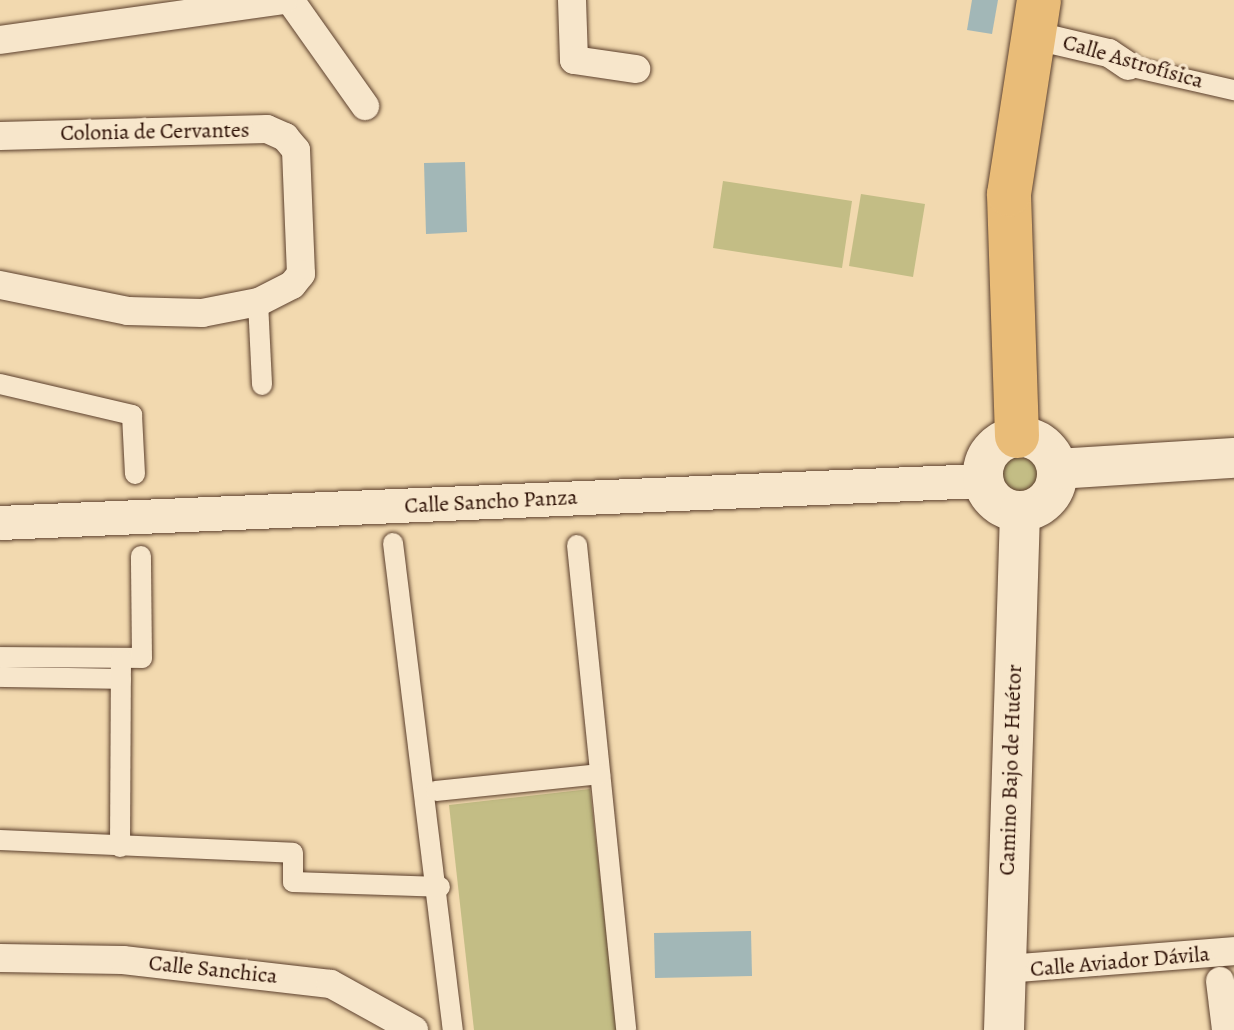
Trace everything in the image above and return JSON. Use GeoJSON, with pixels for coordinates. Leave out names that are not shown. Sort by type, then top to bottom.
{"type":"FeatureCollection","features":[{"type":"Feature","properties":{"kind":"main road"},"geometry":{"type":"LineString","coordinates":[[1017,436],[1009,194],[1036,17]]}},
{"type":"Feature","properties":{"kind":"main road"},"geometry":{"type":"LineString","coordinates":[[1017,436],[1044,445],[1057,469],[1047,499],[1020,511],[997,504],[983,481],[989,452],[1017,436]]}},
{"type":"Feature","properties":{"kind":"main road"},"geometry":{"type":"LineString","coordinates":[[1057,469],[1234,458]]}},
{"type":"Feature","properties":{"kind":"main road","name":"Camino Bajo de Huétor"},"geometry":{"type":"LineString","coordinates":[[1004,1030],[1020,511]]}},
{"type":"Feature","properties":{"kind":"street"},"geometry":{"type":"LineString","coordinates":[[0,40],[283,0]]}},
{"type":"Feature","properties":{"kind":"street"},"geometry":{"type":"LineString","coordinates":[[290,0],[365,106]]}},
{"type":"Feature","properties":{"kind":"street"},"geometry":{"type":"LineString","coordinates":[[572,0],[574,60],[636,69]]}},
{"type":"Feature","properties":{"kind":"street","name":"Calle Astrofísica"},"geometry":{"type":"LineString","coordinates":[[1036,17],[1109,53],[1128,66],[1234,90]]}},
{"type":"Feature","properties":{"kind":"street","name":"Colonia de Cervantes"},"geometry":{"type":"LineString","coordinates":[[0,136],[267,129],[285,137],[296,150],[301,274],[292,285],[258,302],[149,313],[0,285]]}},
{"type":"Feature","properties":{"kind":"street"},"geometry":{"type":"LineString","coordinates":[[258,302],[262,385]]}},
{"type":"Feature","properties":{"kind":"street"},"geometry":{"type":"LineString","coordinates":[[0,384],[132,415],[135,474]]}},
{"type":"Feature","properties":{"kind":"street","name":"Calle Sancho Panza"},"geometry":{"type":"LineString","coordinates":[[0,523],[983,481]]}},
{"type":"Feature","properties":{"kind":"street"},"geometry":{"type":"LineString","coordinates":[[393,543],[440,887],[453,1030]]}},
{"type":"Feature","properties":{"kind":"street"},"geometry":{"type":"LineString","coordinates":[[577,545],[626,1030]]}},
{"type":"Feature","properties":{"kind":"street"},"geometry":{"type":"LineString","coordinates":[[0,677],[121,669],[142,658],[141,556]]}},
{"type":"Feature","properties":{"kind":"street"},"geometry":{"type":"LineString","coordinates":[[0,657],[121,669]]}},
{"type":"Feature","properties":{"kind":"street"},"geometry":{"type":"LineString","coordinates":[[120,847],[121,669]]}},
{"type":"Feature","properties":{"kind":"street"},"geometry":{"type":"LineString","coordinates":[[436,791],[600,774]]}},
{"type":"Feature","properties":{"kind":"street"},"geometry":{"type":"LineString","coordinates":[[0,840],[293,853],[293,882],[440,887]]}},
{"type":"Feature","properties":{"kind":"street","name":"Calle Aviador Dávila"},"geometry":{"type":"LineString","coordinates":[[1006,969],[1234,951]]}},
{"type":"Feature","properties":{"kind":"street","name":"Calle Sanchica"},"geometry":{"type":"LineString","coordinates":[[0,958],[123,960],[331,984],[414,1030]]}},
{"type":"Feature","properties":{"kind":"street"},"geometry":{"type":"LineString","coordinates":[[1220,981],[1226,1030]]}},
{"type":"Feature","properties":{"kind":"shaded area"},"geometry":{"type":"Polygon","coordinates":[[[972,0],[998,0],[992,34],[967,30],[972,0]]]}},
{"type":"Feature","properties":{"kind":"shaded area"},"geometry":{"type":"Polygon","coordinates":[[[465,162],[467,232],[426,234],[424,163],[465,162]]]}},
{"type":"Feature","properties":{"kind":"shaded area"},"geometry":{"type":"Polygon","coordinates":[[[723,181],[852,201],[842,268],[713,248],[723,181]]]}},
{"type":"Feature","properties":{"kind":"shaded area"},"geometry":{"type":"Polygon","coordinates":[[[861,194],[925,204],[913,277],[849,266],[861,194]]]}},
{"type":"Feature","properties":{"kind":"shaded area"},"geometry":{"type":"Polygon","coordinates":[[[1019,452],[1034,458],[1040,473],[1034,488],[1019,494],[1004,488],[998,473],[1004,458],[1019,452]]]}},
{"type":"Feature","properties":{"kind":"shaded area"},"geometry":{"type":"Polygon","coordinates":[[[590,789],[617,1030],[474,1030],[449,805],[590,789]]]}},
{"type":"Feature","properties":{"kind":"shaded area"},"geometry":{"type":"Polygon","coordinates":[[[751,931],[752,976],[655,978],[654,933],[751,931]]]}}]}
